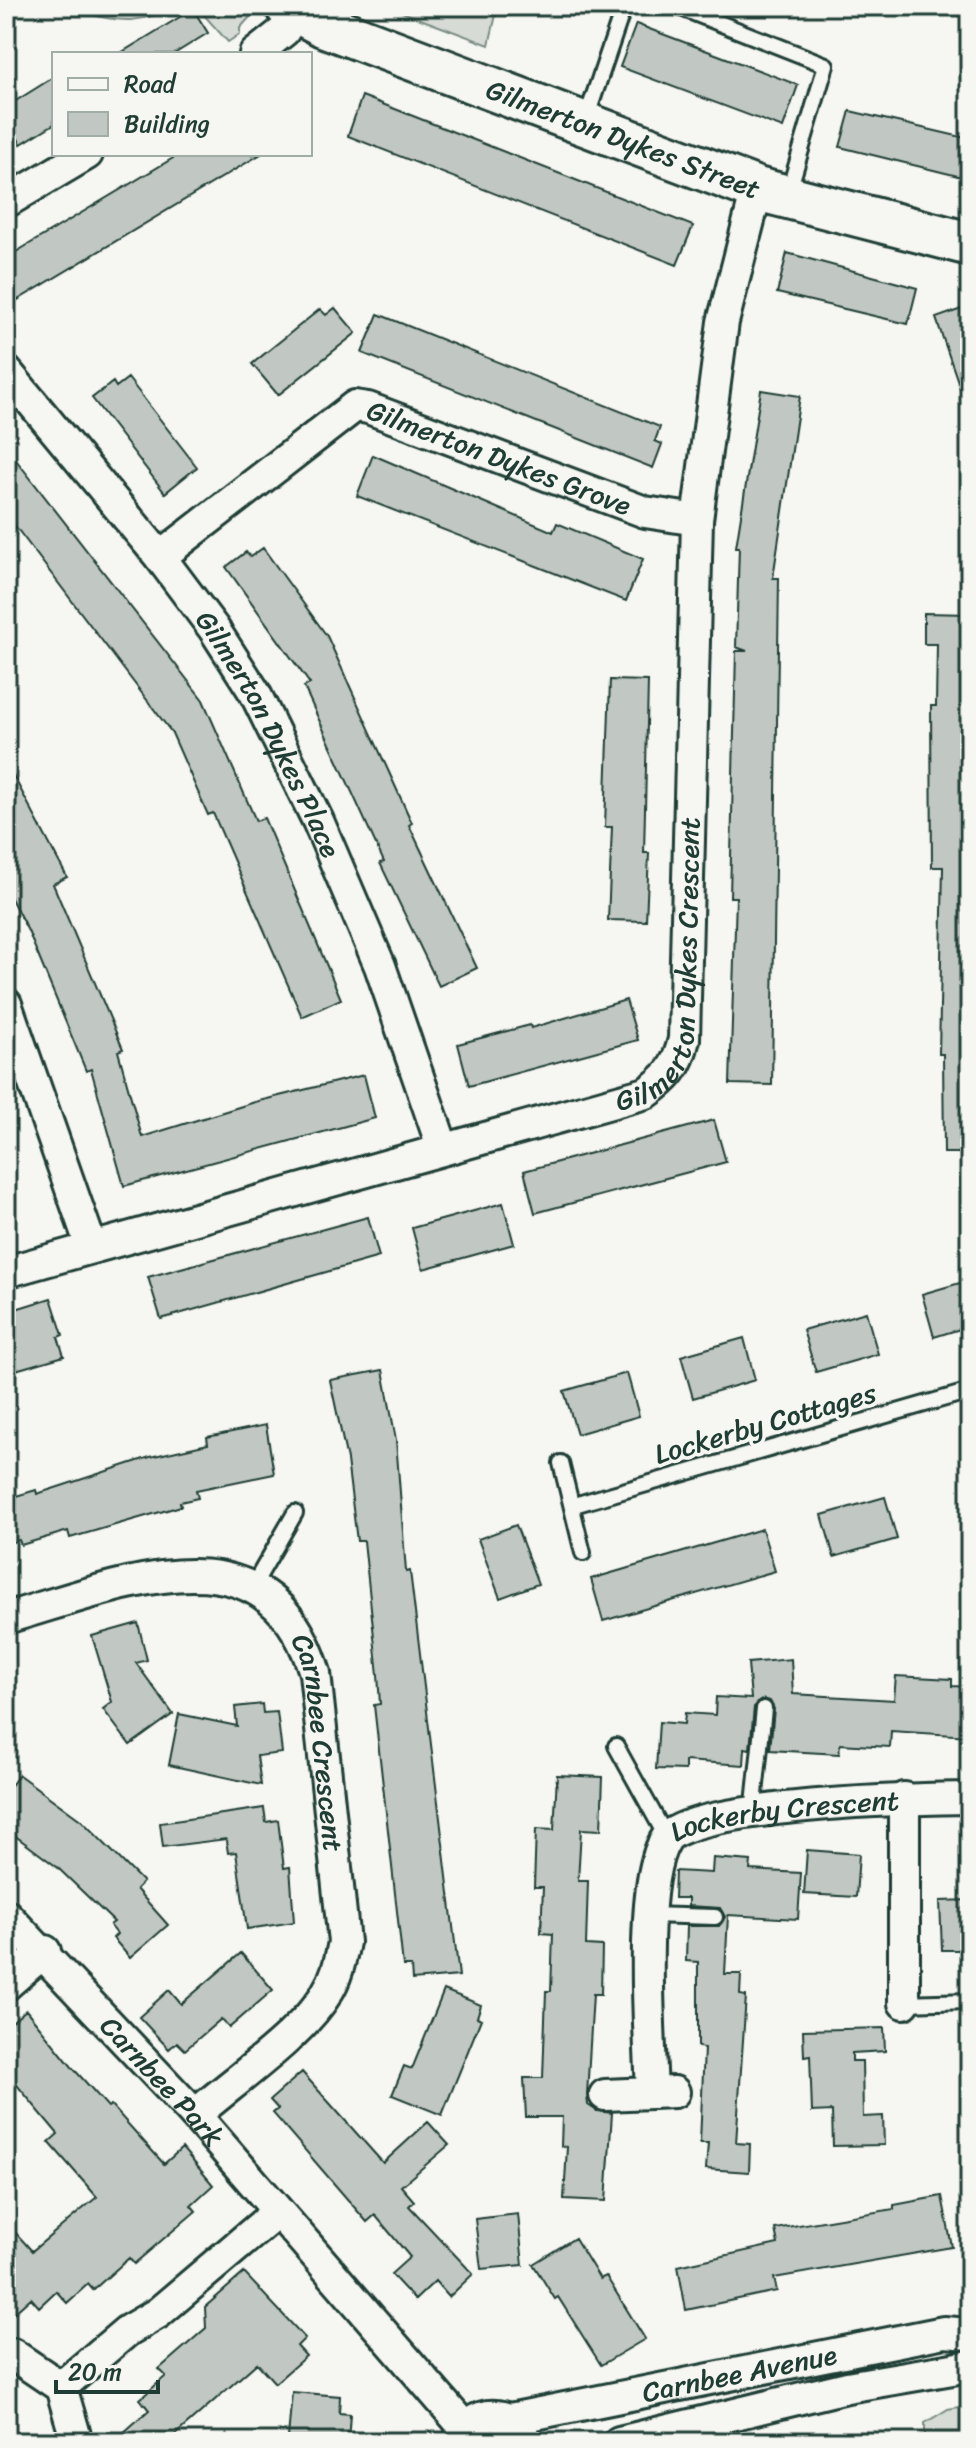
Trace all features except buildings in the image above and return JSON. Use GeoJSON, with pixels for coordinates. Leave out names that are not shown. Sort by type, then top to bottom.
{"type":"FeatureCollection","features":[{"type":"Feature","properties":{"kind":"main road","name":"Gilmerton Dykes Street"},"geometry":{"type":"LineString","coordinates":[[291,9],[583,126],[772,193],[970,244]]}},
{"type":"Feature","properties":{"kind":"street"},"geometry":{"type":"LineString","coordinates":[[258,52],[284,31],[291,9]]}},
{"type":"Feature","properties":{"kind":"street"},"geometry":{"type":"LineString","coordinates":[[6,202],[84,156]]}},
{"type":"Feature","properties":{"kind":"street","name":"Gilmerton Dykes Crescent"},"geometry":{"type":"LineString","coordinates":[[6,1272],[646,1093],[668,1078],[680,1060],[684,1039],[697,520],[723,322],[746,221],[772,193]]}},
{"type":"Feature","properties":{"kind":"street","name":"Gilmerton Dykes Place"},"geometry":{"type":"LineString","coordinates":[[6,371],[160,557],[214,629],[255,693],[318,821],[380,966],[443,1149]]}},
{"type":"Feature","properties":{"kind":"street","name":"Gilmerton Dykes Grove"},"geometry":{"type":"LineString","coordinates":[[160,557],[355,406],[368,408],[645,512],[697,520]]}},
{"type":"Feature","properties":{"kind":"street"},"geometry":{"type":"LineString","coordinates":[[6,1004],[91,1246]]}},
{"type":"Feature","properties":{"kind":"street","name":"Carnbee Crescent"},"geometry":{"type":"LineString","coordinates":[[6,1618],[169,1576],[202,1572],[253,1586],[292,1621],[307,1647],[315,1673],[344,1942],[339,1970],[316,2008],[195,2115]]}},
{"type":"Feature","properties":{"kind":"street"},"geometry":{"type":"LineString","coordinates":[[904,1798],[904,2003]]}},
{"type":"Feature","properties":{"kind":"street","name":"Lockerby Crescent"},"geometry":{"type":"LineString","coordinates":[[605,2095],[663,2093],[650,1915],[654,1873],[667,1838],[687,1824],[753,1813],[904,1798],[970,1798]]}},
{"type":"Feature","properties":{"kind":"street","name":"Carnbee Park"},"geometry":{"type":"LineString","coordinates":[[6,1915],[45,1951],[195,2115],[462,2435]]}},
{"type":"Feature","properties":{"kind":"street"},"geometry":{"type":"LineString","coordinates":[[6,1985],[45,1951]]}},
{"type":"Feature","properties":{"kind":"street"},"geometry":{"type":"LineString","coordinates":[[61,2387],[127,2331],[158,2313],[276,2213]]}},
{"type":"Feature","properties":{"kind":"street","name":"Carnbee Avenue"},"geometry":{"type":"LineString","coordinates":[[462,2435],[481,2417],[519,2430],[944,2332],[970,2334]]}},
{"type":"Feature","properties":{"kind":"street"},"geometry":{"type":"LineString","coordinates":[[9,2352],[61,2387],[77,2442]]}},
{"type":"Feature","properties":{"kind":"street","name":"Carnbee Avenue"},"geometry":{"type":"LineString","coordinates":[[619,2442],[847,2387],[970,2366]]}},
{"type":"Feature","properties":{"kind":"lane"},"geometry":{"type":"LineString","coordinates":[[583,126],[624,6]]}},
{"type":"Feature","properties":{"kind":"lane"},"geometry":{"type":"LineString","coordinates":[[676,6],[826,65],[772,193]]}},
{"type":"Feature","properties":{"kind":"lane","name":"Lockerby Cottages"},"geometry":{"type":"LineString","coordinates":[[574,1505],[970,1391]]}},
{"type":"Feature","properties":{"kind":"lane"},"geometry":{"type":"LineString","coordinates":[[561,1463],[574,1505],[583,1553]]}},
{"type":"Feature","properties":{"kind":"lane"},"geometry":{"type":"LineString","coordinates":[[253,1586],[295,1513]]}},
{"type":"Feature","properties":{"kind":"lane"},"geometry":{"type":"LineString","coordinates":[[753,1813],[764,1709]]}},
{"type":"Feature","properties":{"kind":"lane"},"geometry":{"type":"LineString","coordinates":[[616,1746],[667,1838]]}},
{"type":"Feature","properties":{"kind":"lane"},"geometry":{"type":"LineString","coordinates":[[650,1915],[715,1917]]}},
{"type":"Feature","properties":{"kind":"lane"},"geometry":{"type":"LineString","coordinates":[[904,2003],[970,2001]]}},
{"type":"Feature","properties":{"kind":"shaded area"},"geometry":{"type":"Polygon","coordinates":[[[85,6],[175,6],[154,16],[123,20],[89,14],[85,6]]]}},
{"type":"Feature","properties":{"kind":"shaded area"},"geometry":{"type":"Polygon","coordinates":[[[196,6],[260,6],[240,28],[240,34],[228,42],[196,6]]]}},
{"type":"Feature","properties":{"kind":"shaded area"},"geometry":{"type":"Polygon","coordinates":[[[386,6],[498,6],[489,45],[386,6]]]}},
{"type":"Feature","properties":{"kind":"shaded area"},"geometry":{"type":"Polygon","coordinates":[[[970,2405],[970,2442],[925,2442],[925,2423],[948,2409],[970,2405]]]}}]}
